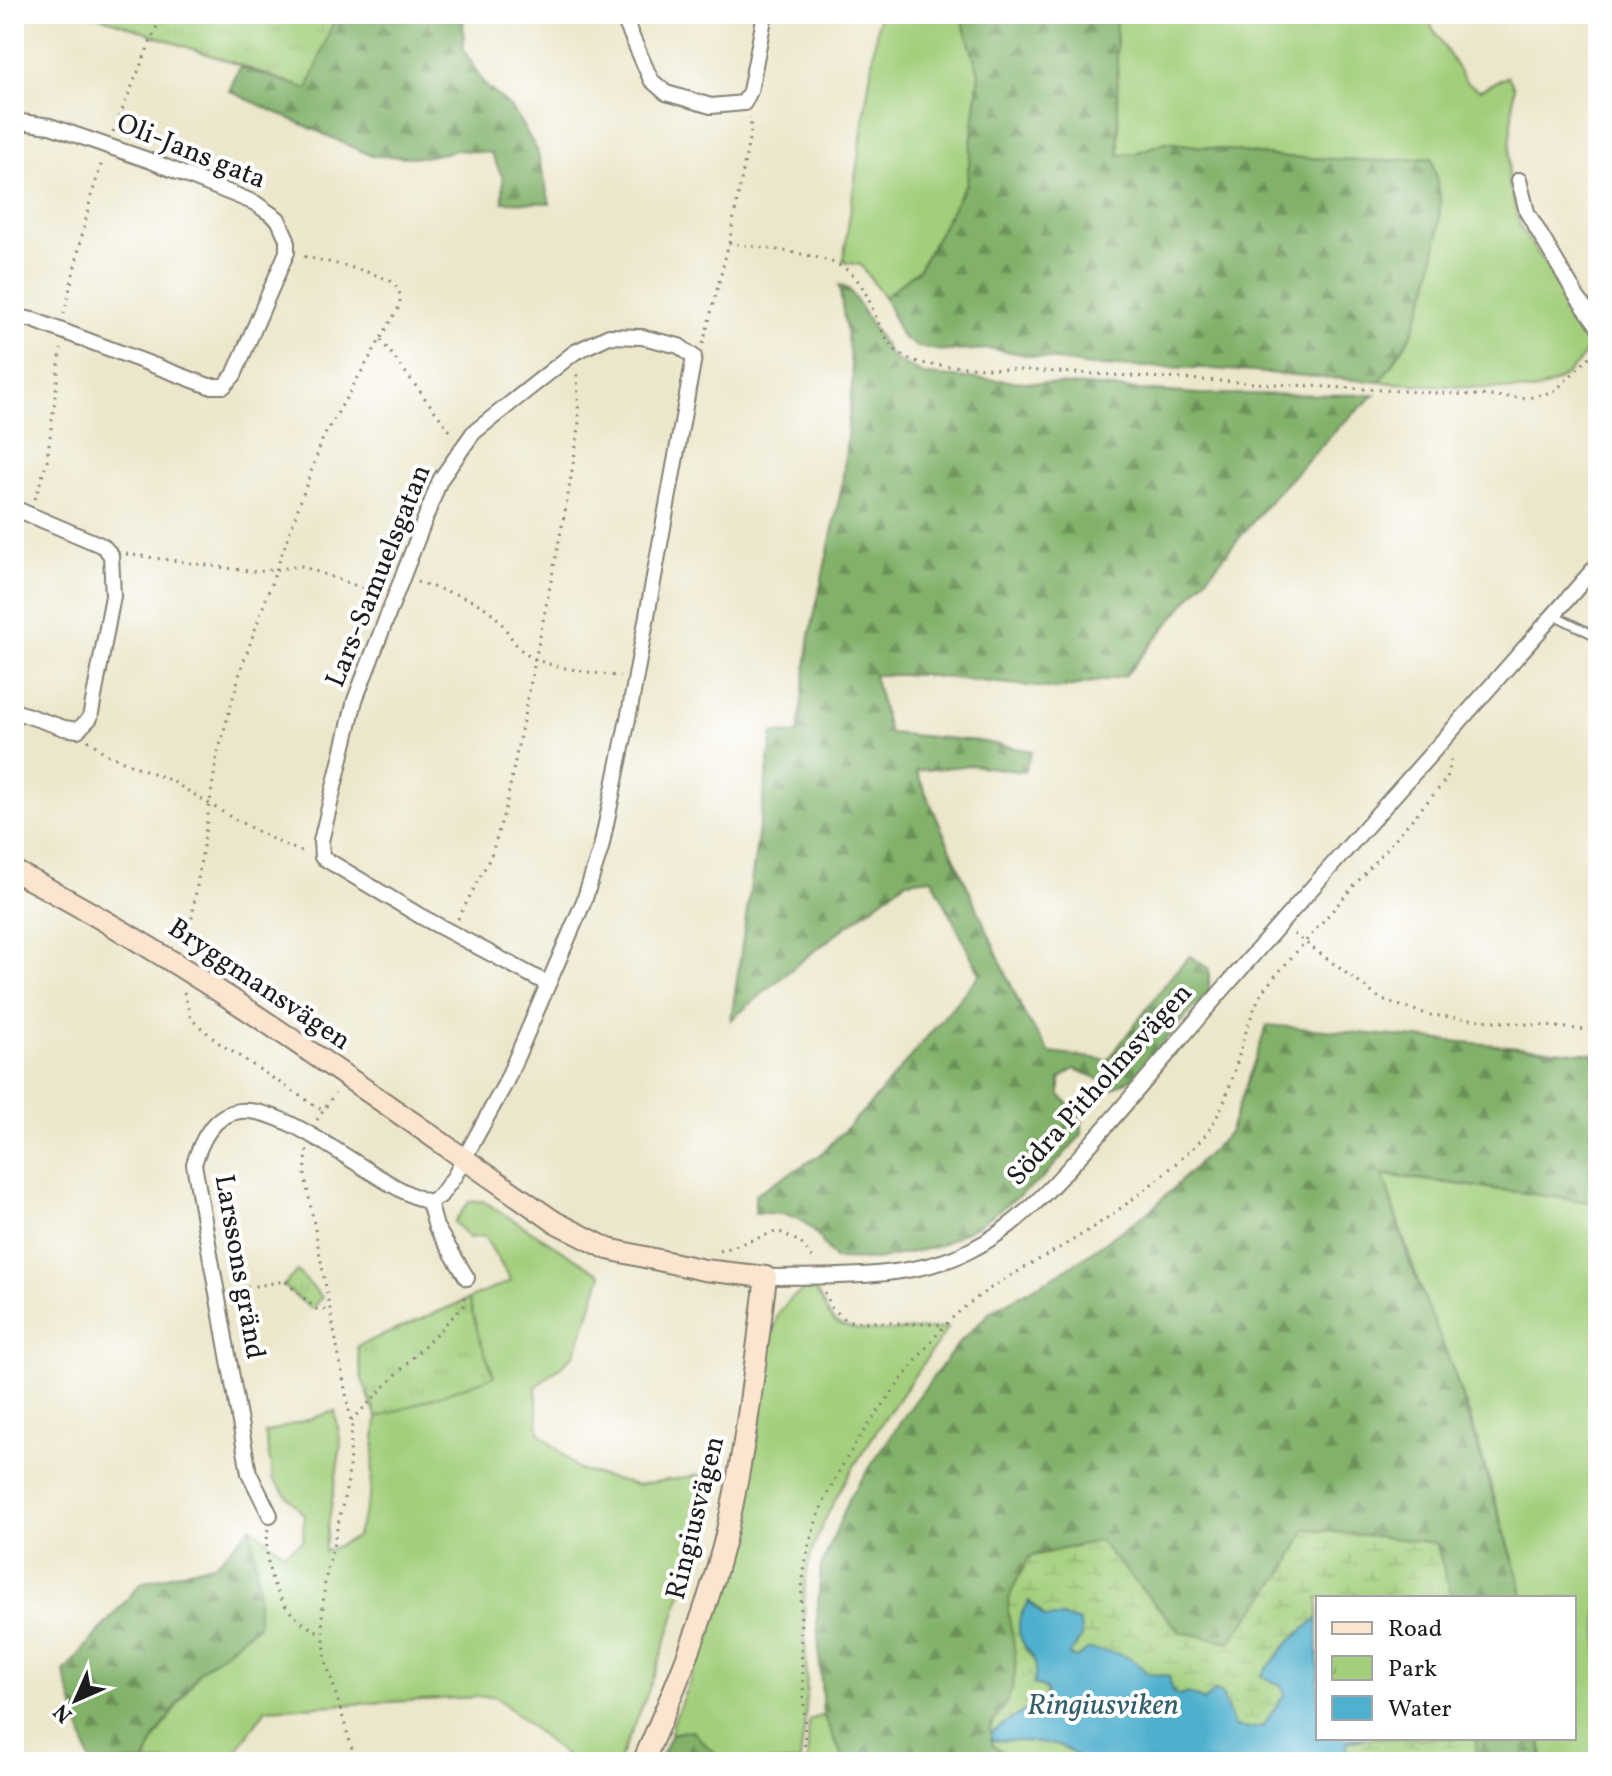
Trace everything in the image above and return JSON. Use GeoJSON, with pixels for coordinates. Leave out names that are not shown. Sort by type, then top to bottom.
{"type":"FeatureCollection","features":[{"type":"Feature","properties":{"kind":"street"},"geometry":{"type":"LineString","coordinates":[[622,14],[651,80],[666,93],[711,106],[744,103],[750,91],[765,14]]}},
{"type":"Feature","properties":{"kind":"street","name":"Oli-Jans gata"},"geometry":{"type":"LineString","coordinates":[[14,121],[50,126],[255,203],[278,219],[287,239],[287,252]]}},
{"type":"Feature","properties":{"kind":"street"},"geometry":{"type":"LineString","coordinates":[[1519,180],[1527,212],[1577,297],[1598,326]]}},
{"type":"Feature","properties":{"kind":"street"},"geometry":{"type":"LineString","coordinates":[[14,316],[209,386],[224,386],[234,375],[287,252]]}},
{"type":"Feature","properties":{"kind":"street","name":"Lars-Samuelsgatan"},"geometry":{"type":"LineString","coordinates":[[322,857],[321,841],[355,700],[440,480],[473,433],[575,352],[609,336],[642,337],[679,346],[694,357]]}},
{"type":"Feature","properties":{"kind":"street"},"geometry":{"type":"LineString","coordinates":[[467,1278],[436,1227],[429,1202],[440,1196],[464,1159],[505,1084],[584,901],[601,848],[683,430],[694,357]]}},
{"type":"Feature","properties":{"kind":"street"},"geometry":{"type":"LineString","coordinates":[[14,711],[78,730],[90,718],[113,596],[111,558],[103,546],[20,510]]}},
{"type":"Feature","properties":{"kind":"street","name":"Södra Pitholmsvägen"},"geometry":{"type":"LineString","coordinates":[[464,1159],[555,1222],[608,1249],[704,1270],[766,1277],[877,1273],[928,1265],[968,1252],[1005,1229],[1052,1188],[1598,564]]}},
{"type":"Feature","properties":{"kind":"street"},"geometry":{"type":"LineString","coordinates":[[322,857],[451,933],[548,984]]}},
{"type":"Feature","properties":{"kind":"street","name":"Bryggmansvägen"},"geometry":{"type":"LineString","coordinates":[[14,871],[184,961],[464,1159]]}},
{"type":"Feature","properties":{"kind":"street","name":"Larssons gränd"},"geometry":{"type":"LineString","coordinates":[[270,1515],[249,1473],[194,1164],[200,1143],[224,1116],[240,1111],[272,1115],[407,1195],[429,1202]]}},
{"type":"Feature","properties":{"kind":"street","name":"Ringiusvägen"},"geometry":{"type":"LineString","coordinates":[[643,1762],[692,1643],[723,1545],[748,1423],[766,1277]]}},
{"type":"Feature","properties":{"kind":"lane"},"geometry":{"type":"LineString","coordinates":[[1554,615],[1598,637]]}},
{"type":"Feature","properties":{"kind":"path"},"geometry":{"type":"LineString","coordinates":[[20,510],[40,487],[47,461],[62,331],[91,197],[108,146],[162,14]]}},
{"type":"Feature","properties":{"kind":"path"},"geometry":{"type":"LineString","coordinates":[[694,357],[703,343],[729,243],[751,129],[744,103]]}},
{"type":"Feature","properties":{"kind":"path"},"geometry":{"type":"LineString","coordinates":[[729,243],[822,259],[843,267],[861,286],[892,346],[904,357],[931,365],[1528,398],[1555,391],[1598,349]]}},
{"type":"Feature","properties":{"kind":"path"},"geometry":{"type":"LineString","coordinates":[[287,252],[383,277],[400,293],[399,307],[323,438],[233,696],[208,802],[184,961],[184,995],[191,1019],[219,1043],[323,1111]]}},
{"type":"Feature","properties":{"kind":"path"},"geometry":{"type":"LineString","coordinates":[[381,340],[463,448]]}},
{"type":"Feature","properties":{"kind":"path"},"geometry":{"type":"LineString","coordinates":[[451,933],[488,864],[499,831],[536,659],[579,428],[575,352]]}},
{"type":"Feature","properties":{"kind":"path"},"geometry":{"type":"LineString","coordinates":[[111,558],[132,555],[256,572],[305,566],[394,599]]}},
{"type":"Feature","properties":{"kind":"path"},"geometry":{"type":"LineString","coordinates":[[402,576],[488,610],[513,642],[536,659],[635,680]]}},
{"type":"Feature","properties":{"kind":"path"},"geometry":{"type":"LineString","coordinates":[[78,730],[106,754],[172,781],[284,845],[322,857]]}},
{"type":"Feature","properties":{"kind":"path"},"geometry":{"type":"LineString","coordinates":[[804,1762],[801,1601],[807,1551],[818,1514],[854,1445],[945,1325],[985,1292],[1112,1215],[1202,1139],[1212,1126],[1223,1101],[1256,1002],[1304,941],[1441,786],[1448,775],[1453,750]]}},
{"type":"Feature","properties":{"kind":"path"},"geometry":{"type":"LineString","coordinates":[[1282,924],[1382,1000],[1430,1015],[1598,1031]]}},
{"type":"Feature","properties":{"kind":"path"},"geometry":{"type":"LineString","coordinates":[[345,1077],[311,1137],[306,1153],[305,1176],[351,1421],[348,1481],[325,1581],[322,1633],[332,1685],[356,1762]]}},
{"type":"Feature","properties":{"kind":"path"},"geometry":{"type":"LineString","coordinates":[[712,1254],[778,1231],[793,1237],[807,1248],[821,1276],[831,1307],[847,1321],[945,1325]]}},
{"type":"Feature","properties":{"kind":"path"},"geometry":{"type":"LineString","coordinates":[[351,1421],[464,1305],[467,1278]]}},
{"type":"Feature","properties":{"kind":"path"},"geometry":{"type":"LineString","coordinates":[[217,1292],[285,1281],[316,1309],[331,1310]]}},
{"type":"Feature","properties":{"kind":"path"},"geometry":{"type":"LineString","coordinates":[[270,1515],[267,1560],[277,1593],[295,1618],[322,1633]]}},
{"type":"Feature","properties":{"kind":"green space"},"geometry":{"type":"Polygon","coordinates":[[[92,14],[336,14],[308,89],[92,14]]]}},
{"type":"Feature","properties":{"kind":"green space"},"geometry":{"type":"Polygon","coordinates":[[[336,14],[463,14],[464,50],[484,84],[513,110],[537,150],[550,203],[503,202],[503,178],[491,153],[458,150],[424,157],[372,156],[229,91],[240,67],[308,89],[336,14]]]}},
{"type":"Feature","properties":{"kind":"green space"},"geometry":{"type":"Polygon","coordinates":[[[879,14],[960,14],[979,73],[967,182],[919,269],[884,297],[861,265],[843,262],[879,14]]]}},
{"type":"Feature","properties":{"kind":"green space"},"geometry":{"type":"Polygon","coordinates":[[[960,14],[1116,14],[1119,155],[1136,153],[1165,142],[1282,157],[1382,161],[1432,158],[1440,198],[1439,232],[1428,288],[1412,334],[1380,382],[1202,368],[1090,366],[993,349],[946,351],[917,347],[902,337],[884,297],[919,269],[967,182],[979,73],[960,14]]]}},
{"type":"Feature","properties":{"kind":"green space"},"geometry":{"type":"Polygon","coordinates":[[[1116,14],[1424,14],[1466,82],[1480,90],[1508,76],[1514,87],[1508,181],[1521,229],[1595,336],[1584,355],[1561,379],[1532,391],[1380,382],[1412,334],[1428,288],[1439,232],[1440,198],[1432,158],[1382,161],[1282,157],[1165,142],[1136,153],[1119,155],[1116,14]]]}},
{"type":"Feature","properties":{"kind":"green space"},"geometry":{"type":"Polygon","coordinates":[[[839,285],[849,289],[892,358],[925,375],[1198,394],[1375,395],[1341,425],[1273,497],[1125,676],[1057,689],[922,675],[874,675],[889,733],[978,741],[1032,751],[1024,772],[972,765],[916,771],[1024,1014],[1050,1053],[1108,1060],[1190,956],[1209,969],[1209,992],[1175,1028],[1139,1074],[1112,1089],[1095,1077],[1074,1069],[1060,1079],[1060,1095],[1082,1117],[1082,1134],[1042,1179],[980,1224],[936,1247],[876,1260],[834,1259],[803,1221],[784,1214],[755,1213],[755,1194],[820,1155],[874,1100],[980,974],[932,878],[906,881],[800,962],[731,1020],[773,733],[798,734],[810,635],[842,486],[853,377],[839,285]]]}},
{"type":"Feature","properties":{"kind":"green space"},"geometry":{"type":"Polygon","coordinates":[[[1267,1025],[1598,1054],[1598,1203],[1383,1174],[1408,1258],[1453,1369],[1523,1596],[1451,1596],[1436,1543],[1306,1529],[1287,1568],[1230,1642],[1180,1632],[1099,1541],[1030,1556],[1009,1602],[1015,1658],[1012,1689],[990,1727],[992,1745],[1019,1762],[845,1762],[823,1715],[817,1617],[821,1567],[850,1497],[907,1412],[958,1344],[991,1311],[1062,1272],[1151,1210],[1229,1133],[1267,1025]]]}},
{"type":"Feature","properties":{"kind":"green space"},"geometry":{"type":"Polygon","coordinates":[[[1382,1175],[1598,1202],[1598,1762],[1544,1762],[1541,1740],[1576,1740],[1576,1596],[1523,1596],[1468,1410],[1425,1301],[1382,1175]]]}},
{"type":"Feature","properties":{"kind":"green space"},"geometry":{"type":"Polygon","coordinates":[[[483,1201],[602,1275],[575,1354],[536,1387],[539,1432],[579,1470],[636,1485],[713,1473],[673,1620],[648,1692],[618,1762],[572,1762],[495,1696],[266,1709],[229,1762],[145,1762],[155,1739],[200,1671],[258,1625],[258,1585],[251,1527],[284,1553],[303,1540],[304,1515],[273,1479],[265,1433],[335,1411],[341,1445],[324,1552],[356,1537],[370,1496],[377,1418],[362,1379],[357,1346],[511,1281],[484,1236],[469,1238],[454,1222],[469,1202],[483,1201]]]}},
{"type":"Feature","properties":{"kind":"green space"},"geometry":{"type":"Polygon","coordinates":[[[297,1271],[322,1297],[312,1309],[283,1286],[297,1271]]]}},
{"type":"Feature","properties":{"kind":"green space"},"geometry":{"type":"Polygon","coordinates":[[[810,1286],[831,1318],[844,1327],[889,1331],[948,1328],[863,1452],[824,1522],[811,1555],[805,1584],[807,1692],[800,1762],[723,1762],[691,1730],[671,1734],[672,1726],[720,1602],[741,1531],[771,1337],[778,1314],[790,1299],[810,1286]]]}},
{"type":"Feature","properties":{"kind":"green space"},"geometry":{"type":"Polygon","coordinates":[[[469,1299],[494,1376],[377,1418],[362,1379],[357,1346],[469,1299]]]}},
{"type":"Feature","properties":{"kind":"green space"},"geometry":{"type":"Polygon","coordinates":[[[251,1527],[258,1585],[258,1625],[200,1671],[155,1738],[145,1762],[90,1762],[64,1672],[141,1583],[216,1563],[251,1527]]]}},
{"type":"Feature","properties":{"kind":"green space"},"geometry":{"type":"Polygon","coordinates":[[[1306,1529],[1436,1543],[1451,1596],[1316,1596],[1316,1620],[1290,1641],[1262,1675],[1281,1685],[1286,1693],[1263,1726],[1249,1729],[1234,1727],[1222,1694],[1212,1695],[1204,1701],[1188,1694],[1179,1696],[1148,1674],[1068,1656],[1081,1638],[1062,1617],[1045,1618],[1035,1606],[1025,1648],[1036,1662],[1047,1696],[991,1733],[990,1727],[1012,1689],[1015,1658],[1009,1602],[1029,1557],[1099,1541],[1180,1632],[1230,1642],[1287,1568],[1306,1529]]]}},
{"type":"Feature","properties":{"kind":"green space"},"geometry":{"type":"Polygon","coordinates":[[[823,1715],[845,1762],[807,1762],[809,1720],[823,1715]]]}},
{"type":"Feature","properties":{"kind":"green space"},"geometry":{"type":"Polygon","coordinates":[[[691,1730],[723,1762],[658,1762],[671,1734],[691,1730]]]}},
{"type":"Feature","properties":{"kind":"green space"},"geometry":{"type":"Polygon","coordinates":[[[991,1740],[1053,1745],[1074,1754],[1081,1762],[1018,1762],[992,1745],[991,1740]]]}},
{"type":"Feature","properties":{"kind":"green space"},"geometry":{"type":"Polygon","coordinates":[[[1476,1740],[1541,1740],[1543,1762],[1476,1762],[1476,1740]]]}},
{"type":"Feature","properties":{"kind":"green space"},"geometry":{"type":"Polygon","coordinates":[[[1476,1740],[1476,1762],[1360,1762],[1360,1758],[1348,1752],[1345,1741],[1476,1740]]]}},
{"type":"Feature","properties":{"kind":"water","name":"Ringiusviken"},"geometry":{"type":"Polygon","coordinates":[[[1029,1601],[1045,1618],[1062,1617],[1080,1622],[1081,1638],[1069,1656],[1077,1658],[1089,1649],[1115,1653],[1128,1657],[1148,1674],[1169,1676],[1172,1692],[1179,1696],[1188,1693],[1204,1701],[1215,1691],[1222,1694],[1234,1727],[1249,1729],[1263,1726],[1285,1693],[1281,1685],[1261,1676],[1290,1641],[1316,1620],[1316,1740],[1359,1740],[1346,1742],[1348,1752],[1362,1762],[1081,1762],[1074,1754],[1053,1745],[991,1740],[991,1733],[1047,1696],[1046,1689],[1033,1684],[1035,1665],[1020,1637],[1021,1616],[1029,1601]]]}}]}
